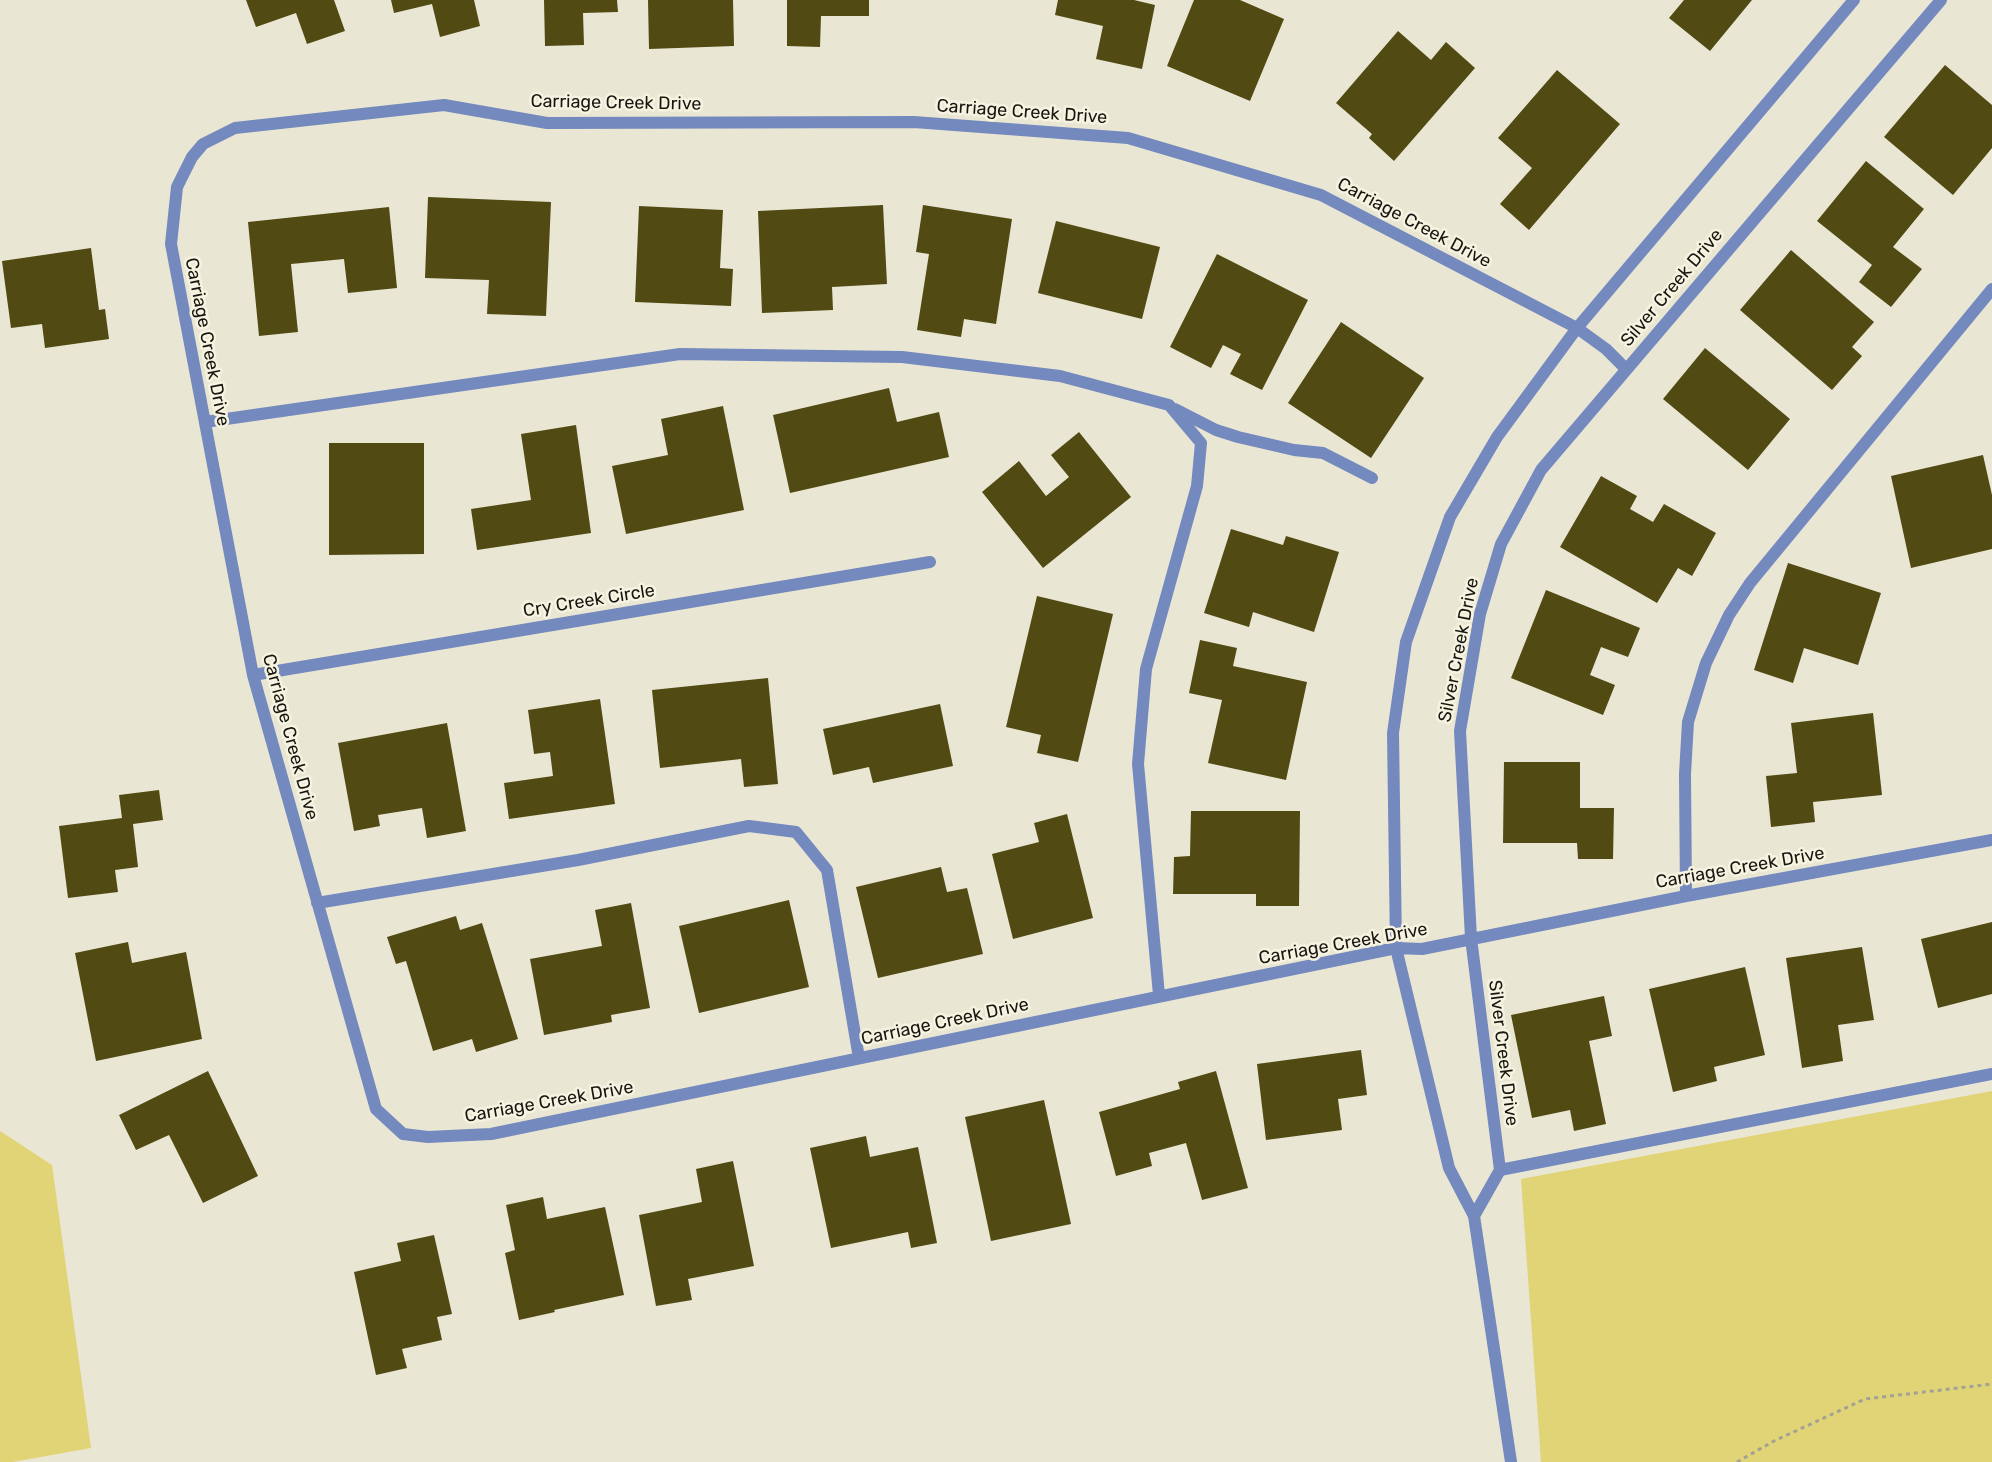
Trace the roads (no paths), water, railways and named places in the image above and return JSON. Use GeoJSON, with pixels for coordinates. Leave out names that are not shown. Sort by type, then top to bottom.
{"type":"FeatureCollection","features":[{"type":"Feature","properties":{"kind":"street"},"geometry":{"type":"LineString","coordinates":[[1511,1462],[1474,1216],[1449,1168],[1396,948],[1393,734],[1406,642],[1450,517],[1498,436],[1577,328],[1854,0]]}},
{"type":"Feature","properties":{"kind":"street","name":"Silver Creek Drive"},"geometry":{"type":"LineString","coordinates":[[1500,1170],[1471,938],[1460,731],[1480,614],[1501,544],[1541,470],[1941,0]]}},
{"type":"Feature","properties":{"kind":"street","name":"Carriage Creek Drive"},"geometry":{"type":"LineString","coordinates":[[1626,369],[1606,349],[1577,328],[1321,195],[1128,138],[914,122],[548,122],[444,105],[235,128],[203,144],[192,157],[177,187],[171,244],[253,675],[376,1109],[403,1134],[428,1138],[491,1134],[1396,948],[1422,948],[1686,896],[1992,840]]}},
{"type":"Feature","properties":{"kind":"street"},"geometry":{"type":"LineString","coordinates":[[1686,896],[1685,774],[1688,722],[1706,663],[1728,615],[1750,583],[1992,289]]}},
{"type":"Feature","properties":{"kind":"street"},"geometry":{"type":"LineString","coordinates":[[204,422],[680,354],[902,357],[1060,376],[1168,405],[1223,432],[1294,450],[1323,453],[1372,478]]}},
{"type":"Feature","properties":{"kind":"street"},"geometry":{"type":"LineString","coordinates":[[1160,995],[1138,764],[1146,669],[1197,486],[1201,443],[1168,405]]}},
{"type":"Feature","properties":{"kind":"street","name":"Cry Creek Circle"},"geometry":{"type":"LineString","coordinates":[[253,675],[930,562]]}},
{"type":"Feature","properties":{"kind":"street"},"geometry":{"type":"LineString","coordinates":[[317,903],[578,860],[749,826],[796,832],[827,870],[859,1058]]}},
{"type":"Feature","properties":{"kind":"street"},"geometry":{"type":"LineString","coordinates":[[1474,1216],[1500,1170],[1992,1074]]}}]}
